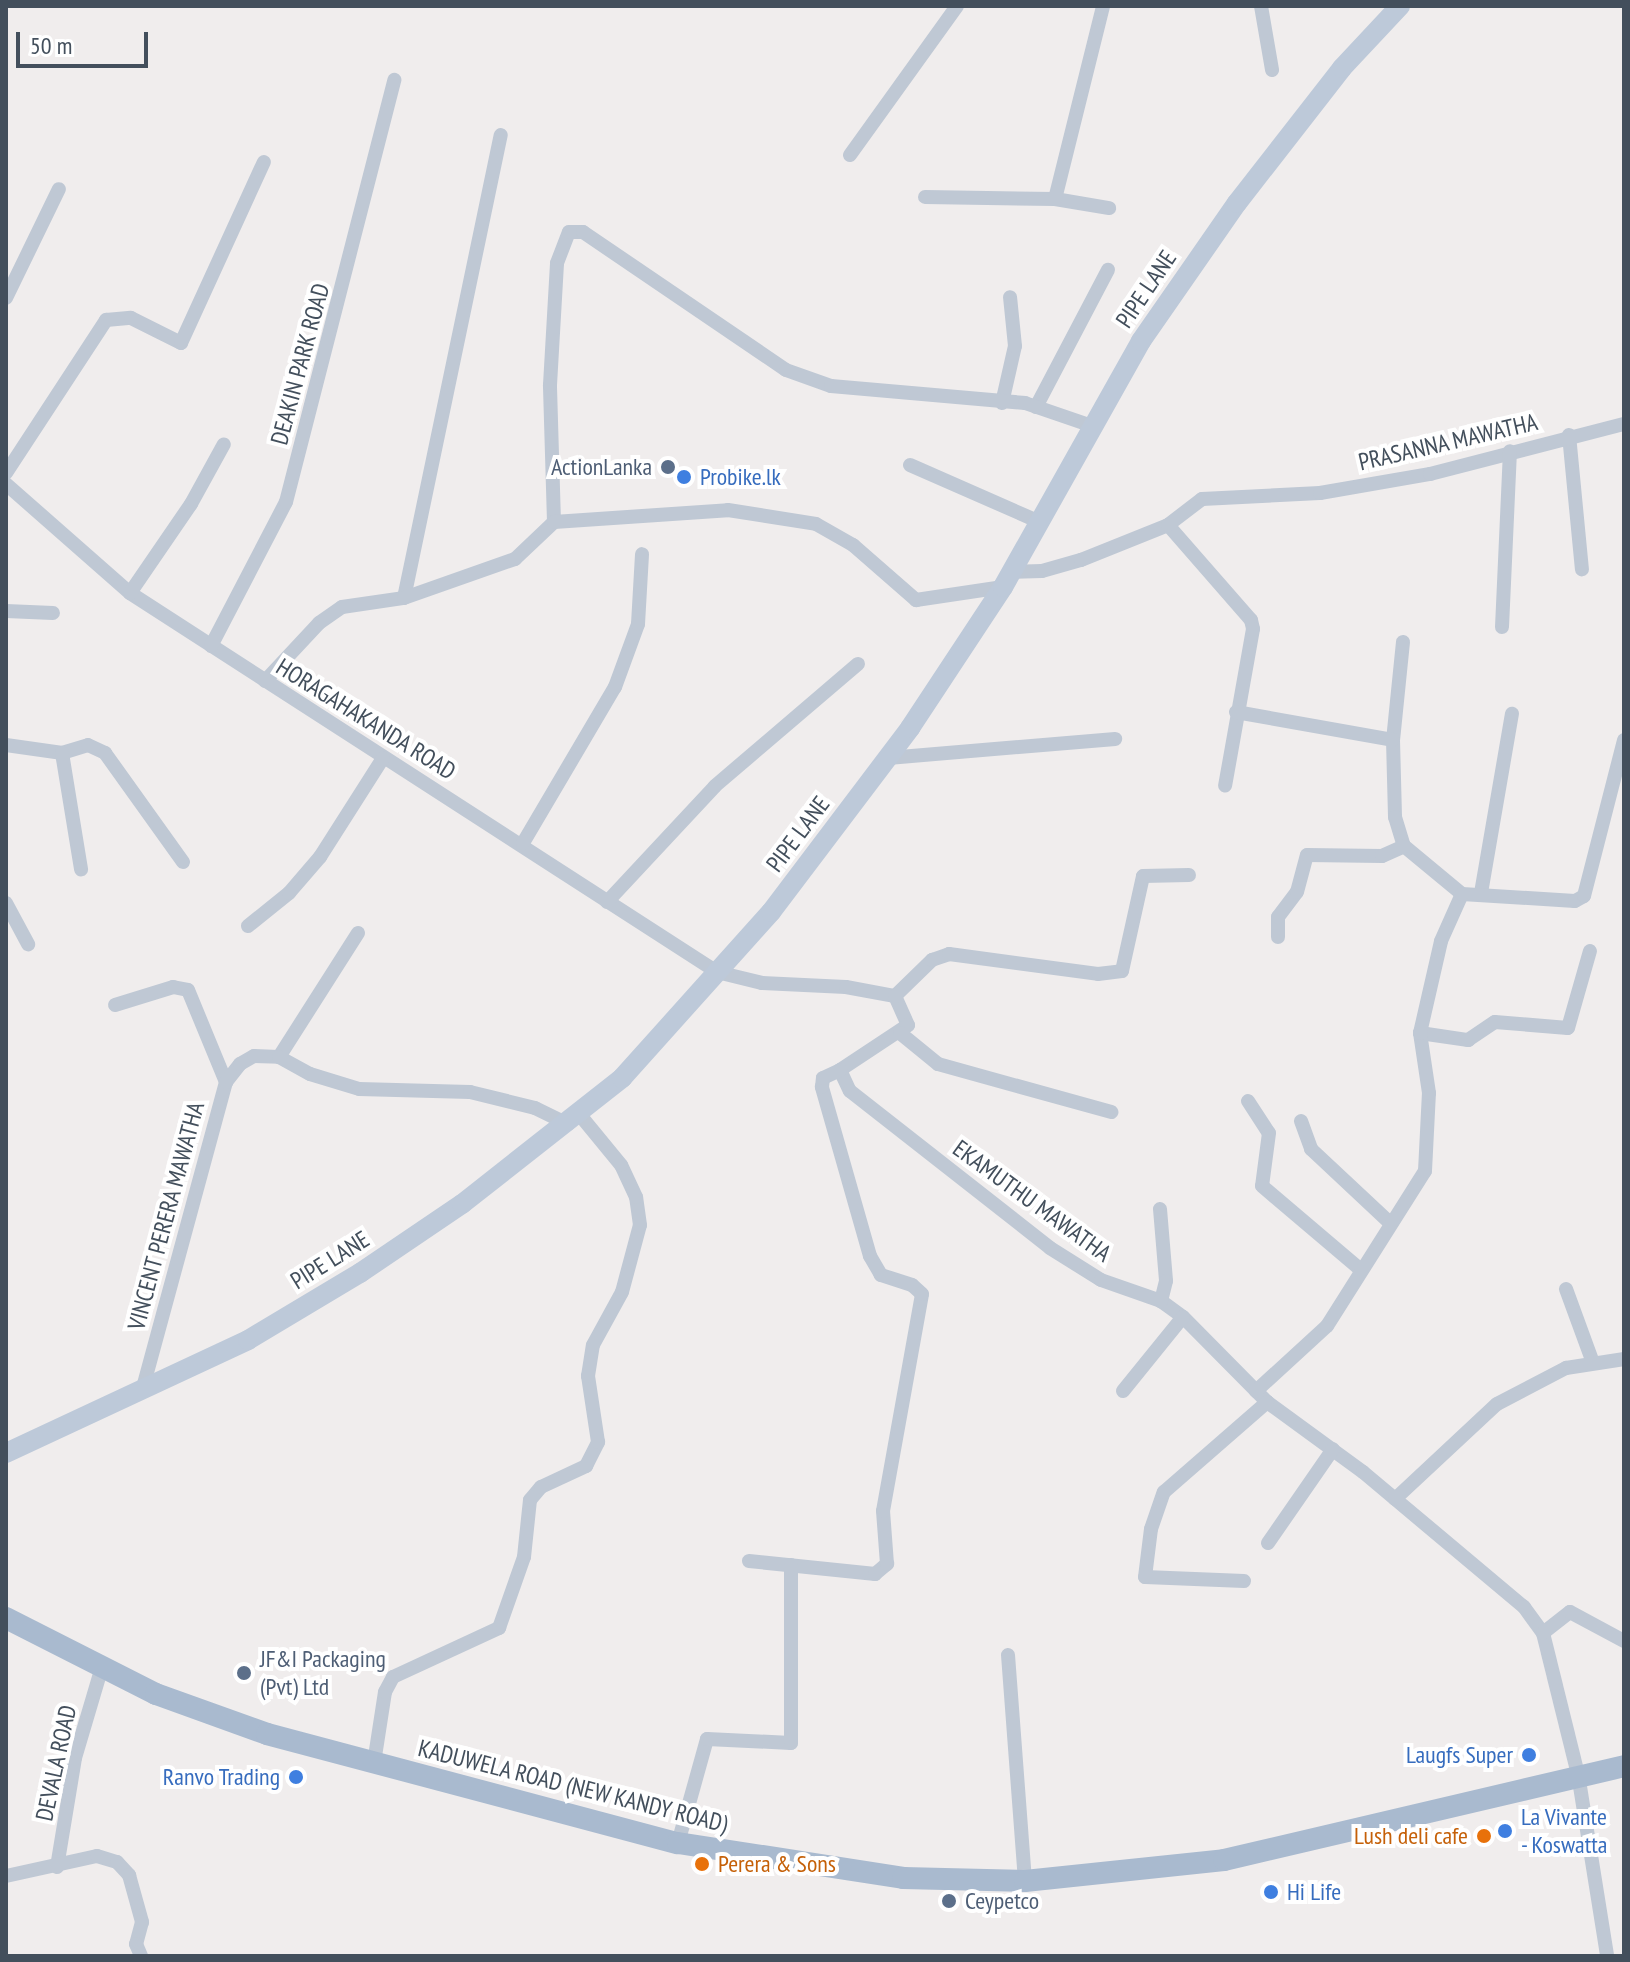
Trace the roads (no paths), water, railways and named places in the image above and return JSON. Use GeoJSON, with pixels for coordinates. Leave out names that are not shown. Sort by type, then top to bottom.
{"type":"FeatureCollection","features":[{"type":"Feature","properties":{"kind":"main road","name":"KADUWELA ROAD (NEW KANDY ROAD)"},"geometry":{"type":"LineString","coordinates":[[6,1618],[101,1670],[203,1713],[374,1763],[678,1843],[875,1875],[1025,1881],[1224,1860],[1578,1774],[1624,1766]]}},
{"type":"Feature","properties":{"kind":"street"},"geometry":{"type":"LineString","coordinates":[[850,155],[957,6]]}},
{"type":"Feature","properties":{"kind":"street"},"geometry":{"type":"LineString","coordinates":[[1055,199],[1103,6]]}},
{"type":"Feature","properties":{"kind":"street"},"geometry":{"type":"LineString","coordinates":[[1261,6],[1272,70]]}},
{"type":"Feature","properties":{"kind":"street","name":"PIPE LANE"},"geometry":{"type":"LineString","coordinates":[[6,1453],[248,1340],[360,1273],[574,1119],[622,1078],[771,912],[888,758],[1007,580],[1141,341],[1237,203],[1342,68],[1400,6]]}},
{"type":"Feature","properties":{"kind":"street","name":"DEAKIN PARK ROAD"},"geometry":{"type":"LineString","coordinates":[[211,646],[286,502],[394,80]]}},
{"type":"Feature","properties":{"kind":"street"},"geometry":{"type":"LineString","coordinates":[[404,598],[501,135]]}},
{"type":"Feature","properties":{"kind":"street"},"geometry":{"type":"LineString","coordinates":[[6,473],[106,320],[131,318],[181,343],[264,162]]}},
{"type":"Feature","properties":{"kind":"street"},"geometry":{"type":"LineString","coordinates":[[6,298],[59,189]]}},
{"type":"Feature","properties":{"kind":"street"},"geometry":{"type":"LineString","coordinates":[[925,197],[1055,199],[1109,208]]}},
{"type":"Feature","properties":{"kind":"street"},"geometry":{"type":"LineString","coordinates":[[265,681],[319,623],[342,607],[404,598],[515,559],[554,522],[552,355],[557,263],[569,232],[583,232],[786,370],[831,386],[1036,407],[1092,426]]}},
{"type":"Feature","properties":{"kind":"street"},"geometry":{"type":"LineString","coordinates":[[1036,407],[1108,270]]}},
{"type":"Feature","properties":{"kind":"street"},"geometry":{"type":"LineString","coordinates":[[1002,403],[1015,346],[1010,297]]}},
{"type":"Feature","properties":{"kind":"street","name":"PRASANNA MAWATHA"},"geometry":{"type":"LineString","coordinates":[[554,522],[728,510],[816,524],[853,545],[916,600],[1081,560],[1168,525],[1202,499],[1222,495],[1320,493],[1430,474],[1569,435],[1624,424]]}},
{"type":"Feature","properties":{"kind":"street"},"geometry":{"type":"LineString","coordinates":[[1569,435],[1582,569]]}},
{"type":"Feature","properties":{"kind":"street"},"geometry":{"type":"LineString","coordinates":[[130,593],[191,504],[224,444]]}},
{"type":"Feature","properties":{"kind":"street"},"geometry":{"type":"LineString","coordinates":[[1502,627],[1510,451]]}},
{"type":"Feature","properties":{"kind":"street"},"geometry":{"type":"LineString","coordinates":[[910,465],[1040,522]]}},
{"type":"Feature","properties":{"kind":"street","name":"HORAGAHAKANDA ROAD"},"geometry":{"type":"LineString","coordinates":[[6,484],[130,593],[383,758],[523,843],[607,902],[717,972]]}},
{"type":"Feature","properties":{"kind":"street"},"geometry":{"type":"LineString","coordinates":[[1168,525],[1251,620],[1225,786]]}},
{"type":"Feature","properties":{"kind":"street"},"geometry":{"type":"LineString","coordinates":[[523,843],[615,687],[638,624],[642,554]]}},
{"type":"Feature","properties":{"kind":"street"},"geometry":{"type":"LineString","coordinates":[[6,611],[53,613]]}},
{"type":"Feature","properties":{"kind":"street"},"geometry":{"type":"LineString","coordinates":[[1403,642],[1393,740],[1395,817],[1404,846],[1462,894],[1575,901],[1584,896],[1624,740]]}},
{"type":"Feature","properties":{"kind":"street"},"geometry":{"type":"LineString","coordinates":[[607,902],[715,786],[858,664]]}},
{"type":"Feature","properties":{"kind":"street"},"geometry":{"type":"LineString","coordinates":[[1236,712],[1393,740]]}},
{"type":"Feature","properties":{"kind":"street"},"geometry":{"type":"LineString","coordinates":[[1481,893],[1512,714]]}},
{"type":"Feature","properties":{"kind":"street"},"geometry":{"type":"LineString","coordinates":[[888,758],[1115,739]]}},
{"type":"Feature","properties":{"kind":"street"},"geometry":{"type":"LineString","coordinates":[[6,745],[62,753],[88,745],[105,753],[183,862]]}},
{"type":"Feature","properties":{"kind":"street"},"geometry":{"type":"LineString","coordinates":[[62,753],[81,869]]}},
{"type":"Feature","properties":{"kind":"street"},"geometry":{"type":"LineString","coordinates":[[248,926],[289,893],[320,857],[383,758]]}},
{"type":"Feature","properties":{"kind":"street"},"geometry":{"type":"LineString","coordinates":[[1278,937],[1278,917],[1297,892],[1307,855],[1382,856],[1404,846]]}},
{"type":"Feature","properties":{"kind":"street"},"geometry":{"type":"LineString","coordinates":[[895,996],[932,960],[949,954],[1098,974],[1122,971],[1143,876],[1189,875]]}},
{"type":"Feature","properties":{"kind":"street"},"geometry":{"type":"LineString","coordinates":[[1256,1391],[1327,1326],[1389,1222],[1425,1171],[1429,1093],[1420,1033],[1437,956],[1462,894]]}},
{"type":"Feature","properties":{"kind":"street"},"geometry":{"type":"LineString","coordinates":[[6,903],[28,944]]}},
{"type":"Feature","properties":{"kind":"street"},"geometry":{"type":"LineString","coordinates":[[279,1057],[358,933]]}},
{"type":"Feature","properties":{"kind":"street"},"geometry":{"type":"LineString","coordinates":[[1420,1033],[1468,1040],[1495,1022],[1568,1028],[1590,951]]}},
{"type":"Feature","properties":{"kind":"street"},"geometry":{"type":"LineString","coordinates":[[717,972],[762,983],[846,987],[895,996]]}},
{"type":"Feature","properties":{"kind":"street","name":"VINCENT PERERA MAWATHA"},"geometry":{"type":"LineString","coordinates":[[115,1005],[173,987],[188,990],[226,1082],[141,1392]]}},
{"type":"Feature","properties":{"kind":"street"},"geometry":{"type":"LineString","coordinates":[[749,1561],[875,1574],[887,1564],[883,1511],[920,1319],[919,1289],[881,1275],[870,1256],[822,1087],[823,1078],[900,1033],[908,1020],[895,996]]}},
{"type":"Feature","properties":{"kind":"street"},"geometry":{"type":"LineString","coordinates":[[900,1033],[938,1064],[1111,1112]]}},
{"type":"Feature","properties":{"kind":"street"},"geometry":{"type":"LineString","coordinates":[[226,1082],[240,1064],[254,1056],[279,1057],[310,1074],[359,1089],[470,1092],[535,1108],[574,1119],[621,1165],[636,1197],[640,1225],[622,1292],[593,1345],[588,1376],[598,1442],[586,1466],[541,1487],[530,1500],[524,1557],[499,1628],[393,1677],[385,1692],[374,1763]]}},
{"type":"Feature","properties":{"kind":"street","name":"EKAMUTHU MAWATHA"},"geometry":{"type":"LineString","coordinates":[[840,1070],[850,1091],[1050,1248],[1101,1280],[1161,1301],[1183,1317],[1267,1402],[1333,1449],[1524,1607],[1543,1633],[1578,1774],[1607,1956]]}},
{"type":"Feature","properties":{"kind":"street"},"geometry":{"type":"LineString","coordinates":[[1248,1101],[1269,1133],[1262,1186],[1360,1269]]}},
{"type":"Feature","properties":{"kind":"street"},"geometry":{"type":"LineString","coordinates":[[1301,1121],[1311,1149],[1389,1222]]}},
{"type":"Feature","properties":{"kind":"street"},"geometry":{"type":"LineString","coordinates":[[1160,1209],[1166,1281],[1161,1301]]}},
{"type":"Feature","properties":{"kind":"street"},"geometry":{"type":"LineString","coordinates":[[1566,1289],[1592,1360]]}},
{"type":"Feature","properties":{"kind":"street"},"geometry":{"type":"LineString","coordinates":[[1123,1391],[1183,1317]]}},
{"type":"Feature","properties":{"kind":"street"},"geometry":{"type":"LineString","coordinates":[[1395,1499],[1497,1404],[1592,1360],[1624,1359]]}},
{"type":"Feature","properties":{"kind":"street"},"geometry":{"type":"LineString","coordinates":[[1244,1581],[1145,1577],[1151,1529],[1164,1492],[1267,1402]]}},
{"type":"Feature","properties":{"kind":"street"},"geometry":{"type":"LineString","coordinates":[[1268,1543],[1333,1449]]}},
{"type":"Feature","properties":{"kind":"street"},"geometry":{"type":"LineString","coordinates":[[678,1843],[707,1739],[791,1743],[791,1565]]}},
{"type":"Feature","properties":{"kind":"street"},"geometry":{"type":"LineString","coordinates":[[1543,1633],[1570,1612],[1624,1641]]}},
{"type":"Feature","properties":{"kind":"street"},"geometry":{"type":"LineString","coordinates":[[1008,1655],[1025,1881]]}},
{"type":"Feature","properties":{"kind":"street","name":"DEVALA ROAD"},"geometry":{"type":"LineString","coordinates":[[57,1867],[75,1758],[101,1670]]}},
{"type":"Feature","properties":{"kind":"street"},"geometry":{"type":"LineString","coordinates":[[6,1876],[97,1856],[117,1862],[129,1875],[142,1922],[136,1944],[141,1956]]}},
{"type":"Feature","properties":{"kind":"place","name":"ActionLanka"},"geometry":{"type":"Point","coordinates":[668,467]}},
{"type":"Feature","properties":{"kind":"place","name":"Probike.lk"},"geometry":{"type":"Point","coordinates":[684,477]}},
{"type":"Feature","properties":{"kind":"place","name":"JF&I Packaging (Pvt) Ltd"},"geometry":{"type":"Point","coordinates":[244,1673]}},
{"type":"Feature","properties":{"kind":"place","name":"Laugfs Super"},"geometry":{"type":"Point","coordinates":[1529,1755]}},
{"type":"Feature","properties":{"kind":"place","name":"Ranvo Trading"},"geometry":{"type":"Point","coordinates":[296,1777]}},
{"type":"Feature","properties":{"kind":"place","name":"La Vivante - Koswatta"},"geometry":{"type":"Point","coordinates":[1505,1831]}},
{"type":"Feature","properties":{"kind":"place","name":"Lush deli cafe"},"geometry":{"type":"Point","coordinates":[1484,1836]}},
{"type":"Feature","properties":{"kind":"place","name":"Perera & Sons"},"geometry":{"type":"Point","coordinates":[702,1864]}},
{"type":"Feature","properties":{"kind":"place","name":"Hi Life"},"geometry":{"type":"Point","coordinates":[1271,1892]}},
{"type":"Feature","properties":{"kind":"place","name":"Ceypetco"},"geometry":{"type":"Point","coordinates":[949,1901]}}]}
